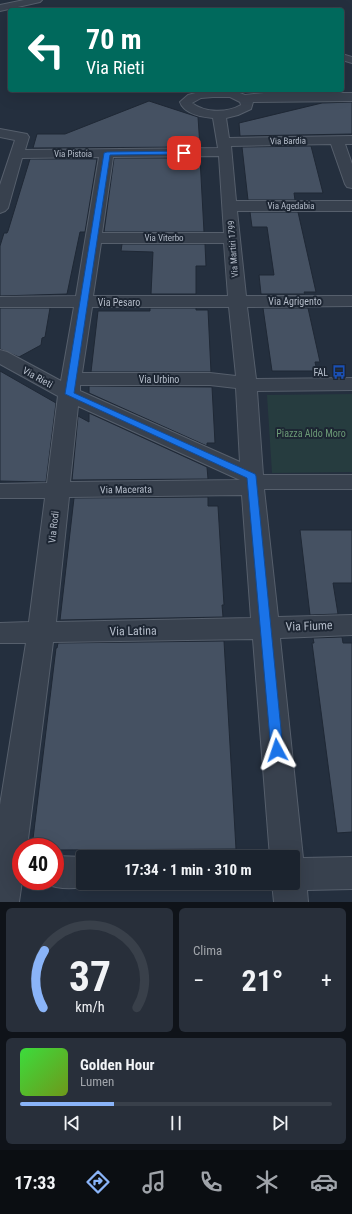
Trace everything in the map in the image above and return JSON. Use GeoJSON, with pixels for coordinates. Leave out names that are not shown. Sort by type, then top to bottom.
{"type":"FeatureCollection","features":[{"type":"Feature","properties":{"kind":"street"},"geometry":{"type":"LineString","coordinates":[[0,8],[37,0]]}},
{"type":"Feature","properties":{"kind":"street"},"geometry":{"type":"LineString","coordinates":[[212,92],[189,98],[186,102],[187,105],[198,111],[219,114],[243,109],[247,106],[247,102],[244,99]]}},
{"type":"Feature","properties":{"kind":"street"},"geometry":{"type":"LineString","coordinates":[[221,92],[232,94],[244,99],[264,97],[352,97]]}},
{"type":"Feature","properties":{"kind":"street","name":"Via Martiri 1799"},"geometry":{"type":"LineString","coordinates":[[219,114],[224,147],[247,385],[252,482],[286,850]]}},
{"type":"Feature","properties":{"kind":"street"},"geometry":{"type":"LineString","coordinates":[[0,133],[22,137],[0,208]]}},
{"type":"Feature","properties":{"kind":"street","name":"Via Bardia"},"geometry":{"type":"LineString","coordinates":[[224,147],[352,140]]}},
{"type":"Feature","properties":{"kind":"street"},"geometry":{"type":"LineString","coordinates":[[337,141],[351,177]]}},
{"type":"Feature","properties":{"kind":"street","name":"Via Pistoia"},"geometry":{"type":"LineString","coordinates":[[17,154],[107,153],[224,147]]}},
{"type":"Feature","properties":{"kind":"street","name":"Via Rodi"},"geometry":{"type":"LineString","coordinates":[[8,879],[41,633],[70,386],[95,238],[107,153]]}},
{"type":"Feature","properties":{"kind":"street","name":"Via Agedabia"},"geometry":{"type":"LineString","coordinates":[[229,206],[352,206]]}},
{"type":"Feature","properties":{"kind":"street","name":"Via Viterbo"},"geometry":{"type":"LineString","coordinates":[[95,238],[232,238]]}},
{"type":"Feature","properties":{"kind":"street","name":"Via Agrigento"},"geometry":{"type":"LineString","coordinates":[[238,302],[352,301]]}},
{"type":"Feature","properties":{"kind":"street","name":"Via Pesaro"},"geometry":{"type":"LineString","coordinates":[[0,302],[238,302]]}},
{"type":"Feature","properties":{"kind":"street","name":"Via Rieti"},"geometry":{"type":"LineString","coordinates":[[0,356],[70,386],[252,482]]}},
{"type":"Feature","properties":{"kind":"street","name":"Via Urbino"},"geometry":{"type":"LineString","coordinates":[[70,386],[210,379],[247,385]]}},
{"type":"Feature","properties":{"kind":"street"},"geometry":{"type":"LineString","coordinates":[[247,385],[352,384]]}},
{"type":"Feature","properties":{"kind":"street"},"geometry":{"type":"LineString","coordinates":[[252,482],[352,482]]}},
{"type":"Feature","properties":{"kind":"street","name":"Via Macerata"},"geometry":{"type":"LineString","coordinates":[[0,491],[57,491],[252,482]]}},
{"type":"Feature","properties":{"kind":"street","name":"Via Fiume"},"geometry":{"type":"LineString","coordinates":[[266,628],[352,625]]}},
{"type":"Feature","properties":{"kind":"street","name":"Via Latina"},"geometry":{"type":"LineString","coordinates":[[0,633],[266,628]]}},
{"type":"Feature","properties":{"kind":"street"},"geometry":{"type":"LineString","coordinates":[[64,872],[76,872]]}},
{"type":"Feature","properties":{"kind":"street"},"geometry":{"type":"LineString","coordinates":[[300,874],[352,872]]}},
{"type":"Feature","properties":{"kind":"street"},"geometry":{"type":"LineString","coordinates":[[291,890],[292,902]]}},
{"type":"Feature","properties":{"kind":"green space","name":"Piazza Aldo Moro"},"geometry":{"type":"Polygon","coordinates":[[[352,394],[352,472],[272,473],[267,395],[352,394]]]}},
{"type":"Feature","properties":{"kind":"building"},"geometry":{"type":"Polygon","coordinates":[[[149,101],[198,117],[200,147],[33,148],[37,134],[65,134],[149,101]]]}},
{"type":"Feature","properties":{"kind":"building"},"geometry":{"type":"Polygon","coordinates":[[[352,102],[352,134],[240,136],[239,123],[322,103],[352,102]]]}},
{"type":"Feature","properties":{"kind":"building"},"geometry":{"type":"Polygon","coordinates":[[[311,146],[323,193],[294,193],[295,200],[248,200],[242,147],[311,146]]]}},
{"type":"Feature","properties":{"kind":"building"},"geometry":{"type":"Polygon","coordinates":[[[114,158],[200,158],[204,232],[104,232],[114,158]]]}},
{"type":"Feature","properties":{"kind":"building"},"geometry":{"type":"Polygon","coordinates":[[[30,159],[97,159],[85,232],[80,232],[67,294],[0,296],[0,246],[4,233],[7,233],[8,231],[30,159]]]}},
{"type":"Feature","properties":{"kind":"building"},"geometry":{"type":"Polygon","coordinates":[[[250,212],[298,212],[316,292],[304,292],[305,294],[261,294],[259,275],[274,275],[267,227],[252,227],[250,212]]]}},
{"type":"Feature","properties":{"kind":"building"},"geometry":{"type":"Polygon","coordinates":[[[122,244],[205,244],[206,266],[196,266],[196,294],[151,294],[153,252],[121,251],[122,244]]]}},
{"type":"Feature","properties":{"kind":"building"},"geometry":{"type":"Polygon","coordinates":[[[0,308],[50,308],[45,337],[42,338],[41,345],[19,357],[0,349],[0,308]]]}},
{"type":"Feature","properties":{"kind":"building"},"geometry":{"type":"Polygon","coordinates":[[[150,308],[196,308],[196,310],[208,310],[211,372],[91,372],[98,311],[150,311],[150,308]]]}},
{"type":"Feature","properties":{"kind":"building"},"geometry":{"type":"Polygon","coordinates":[[[263,308],[308,308],[320,362],[315,362],[317,371],[272,371],[263,308]]]}},
{"type":"Feature","properties":{"kind":"building"},"geometry":{"type":"Polygon","coordinates":[[[0,371],[56,403],[46,482],[0,481],[0,371]]]}},
{"type":"Feature","properties":{"kind":"building"},"geometry":{"type":"Polygon","coordinates":[[[89,386],[212,387],[215,443],[207,443],[207,446],[89,393],[89,386]]]}},
{"type":"Feature","properties":{"kind":"building"},"geometry":{"type":"Polygon","coordinates":[[[89,413],[207,467],[208,479],[72,480],[78,416],[89,422],[89,413]]]}},
{"type":"Feature","properties":{"kind":"building"},"geometry":{"type":"Polygon","coordinates":[[[208,497],[208,506],[218,506],[224,605],[222,605],[223,617],[60,620],[74,498],[208,497]]]}},
{"type":"Feature","properties":{"kind":"building"},"geometry":{"type":"Polygon","coordinates":[[[300,530],[352,530],[352,583],[333,583],[338,614],[310,615],[300,530]]]}},
{"type":"Feature","properties":{"kind":"building"},"geometry":{"type":"Polygon","coordinates":[[[342,637],[343,643],[352,643],[352,832],[337,833],[312,643],[314,643],[313,638],[342,637]]]}},
{"type":"Feature","properties":{"kind":"building"},"geometry":{"type":"Polygon","coordinates":[[[224,641],[236,849],[64,850],[64,838],[33,838],[56,648],[58,643],[224,641]]]}},
{"type":"Feature","properties":{"kind":"place","name":"FAL"},"geometry":{"type":"Point","coordinates":[339,372]}},
{"type":"Feature","properties":{"kind":"route"},"geometry":{"type":"LineString","coordinates":[[184,153],[107,153],[95,238],[69,394],[252,476],[255,523],[277,750]]}}]}
